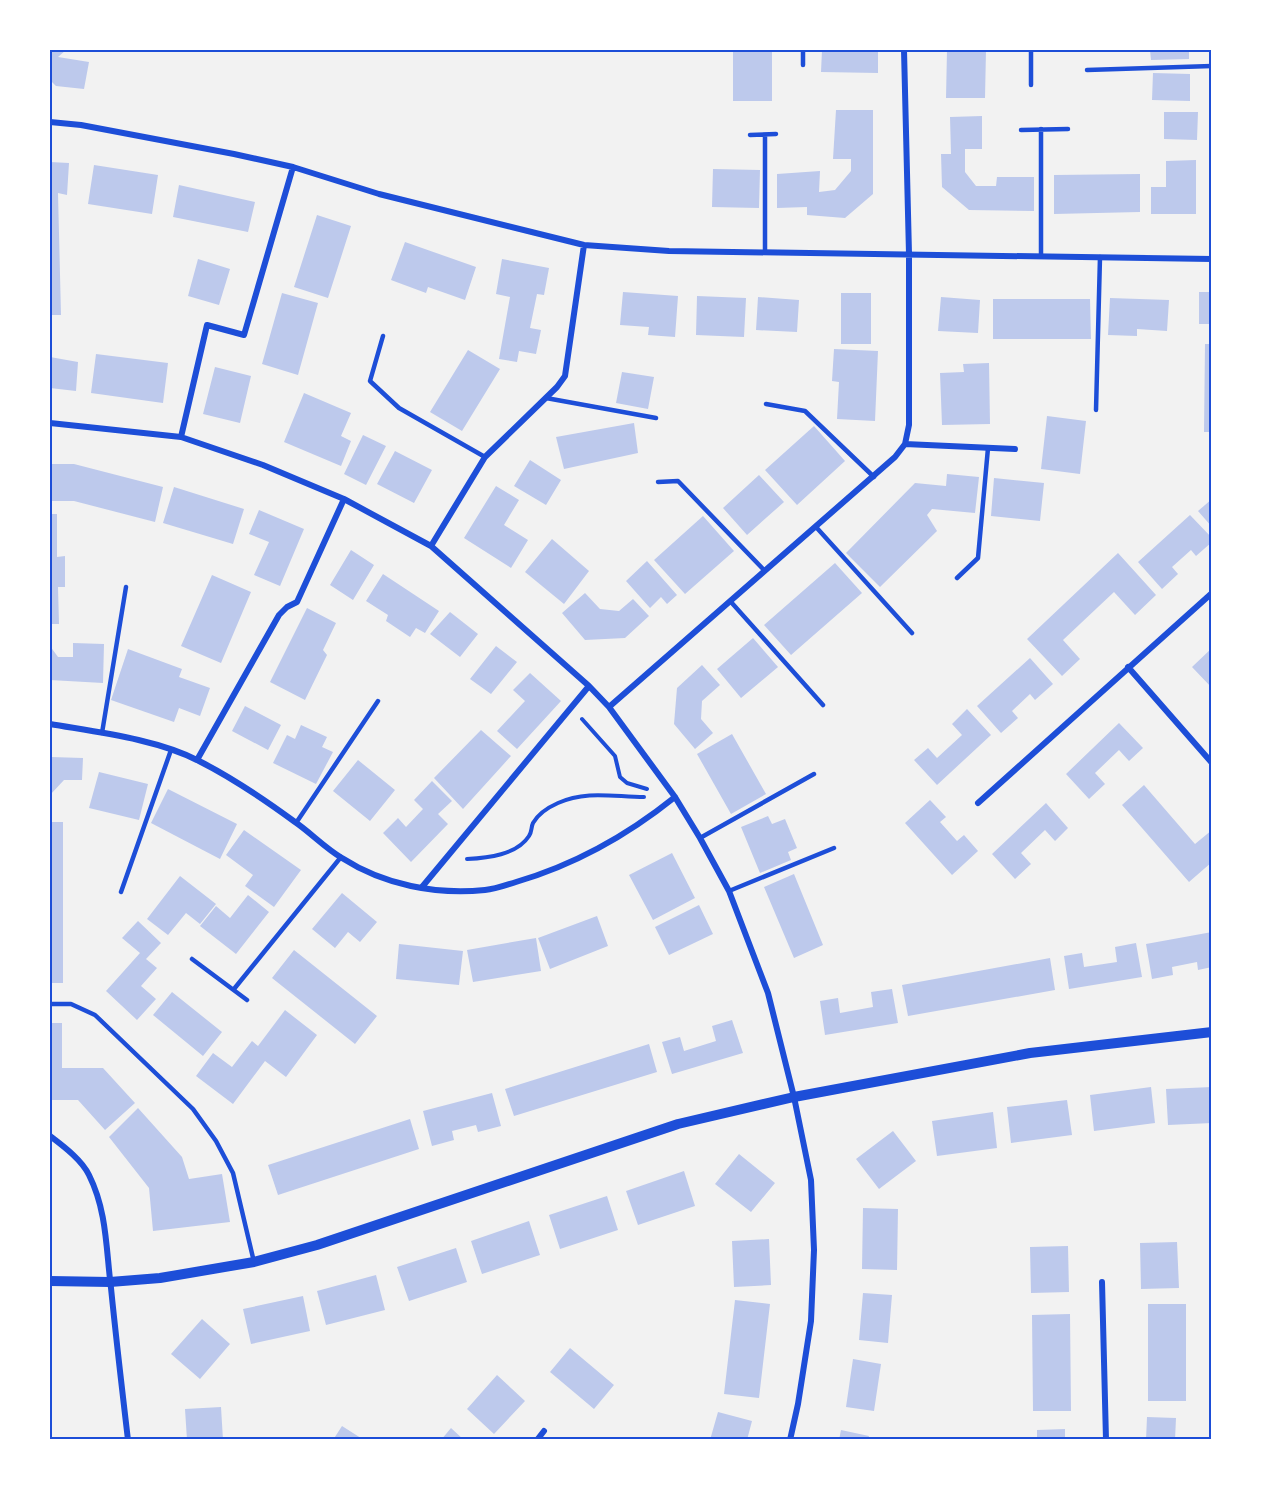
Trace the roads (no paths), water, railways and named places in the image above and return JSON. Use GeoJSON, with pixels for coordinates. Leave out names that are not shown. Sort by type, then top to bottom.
{"type":"FeatureCollection","features":[{"type":"Feature","properties":{"kind":"street"},"geometry":{"type":"LineString","coordinates":[[609,707],[731,602],[764,570],[874,477],[905,444],[909,425],[909,254],[904,50]]}},
{"type":"Feature","properties":{"kind":"street"},"geometry":{"type":"LineString","coordinates":[[50,122],[81,125],[293,167],[379,194],[584,245],[669,251],[1212,259]]}},
{"type":"Feature","properties":{"kind":"street"},"geometry":{"type":"LineString","coordinates":[[181,436],[207,325],[244,335],[293,167]]}},
{"type":"Feature","properties":{"kind":"street"},"geometry":{"type":"LineString","coordinates":[[431,546],[485,457],[546,398],[565,376],[584,245]]}},
{"type":"Feature","properties":{"kind":"street"},"geometry":{"type":"LineString","coordinates":[[50,423],[181,436],[263,465],[344,499],[431,546],[589,686],[609,707],[675,797],[729,891],[768,993],[794,1097],[811,1180],[814,1250],[811,1321],[790,1440]]}},
{"type":"Feature","properties":{"kind":"street"},"geometry":{"type":"LineString","coordinates":[[905,444],[1015,449]]}},
{"type":"Feature","properties":{"kind":"street"},"geometry":{"type":"LineString","coordinates":[[198,760],[279,615],[287,607],[297,602],[344,499]]}},
{"type":"Feature","properties":{"kind":"street"},"geometry":{"type":"LineString","coordinates":[[978,803],[1212,593]]}},
{"type":"Feature","properties":{"kind":"street"},"geometry":{"type":"LineString","coordinates":[[1128,667],[1212,763]]}},
{"type":"Feature","properties":{"kind":"street"},"geometry":{"type":"LineString","coordinates":[[422,887],[589,686]]}},
{"type":"Feature","properties":{"kind":"street"},"geometry":{"type":"LineString","coordinates":[[50,724],[154,744],[198,760],[251,791],[340,857],[369,873],[394,882],[448,892],[488,890],[535,876],[600,847],[648,819],[675,797]]}},
{"type":"Feature","properties":{"kind":"street"},"geometry":{"type":"LineString","coordinates":[[50,1281],[110,1282],[160,1278],[254,1262],[317,1245],[678,1124],[794,1097],[1030,1053],[1212,1032]]}},
{"type":"Feature","properties":{"kind":"street"},"geometry":{"type":"LineString","coordinates":[[50,1136],[66,1148],[88,1173],[100,1208],[108,1242],[110,1282],[128,1440]]}},
{"type":"Feature","properties":{"kind":"street"},"geometry":{"type":"LineString","coordinates":[[1102,1282],[1106,1440]]}},
{"type":"Feature","properties":{"kind":"street"},"geometry":{"type":"LineString","coordinates":[[537,1440],[544,1431]]}},
{"type":"Feature","properties":{"kind":"lane"},"geometry":{"type":"LineString","coordinates":[[803,50],[803,65]]}},
{"type":"Feature","properties":{"kind":"lane"},"geometry":{"type":"LineString","coordinates":[[1031,50],[1031,85]]}},
{"type":"Feature","properties":{"kind":"lane"},"geometry":{"type":"LineString","coordinates":[[1087,70],[1212,66]]}},
{"type":"Feature","properties":{"kind":"lane"},"geometry":{"type":"LineString","coordinates":[[1041,129],[1041,256]]}},
{"type":"Feature","properties":{"kind":"lane"},"geometry":{"type":"LineString","coordinates":[[1021,130],[1068,129]]}},
{"type":"Feature","properties":{"kind":"lane"},"geometry":{"type":"LineString","coordinates":[[750,135],[776,134]]}},
{"type":"Feature","properties":{"kind":"lane"},"geometry":{"type":"LineString","coordinates":[[765,135],[765,252]]}},
{"type":"Feature","properties":{"kind":"lane"},"geometry":{"type":"LineString","coordinates":[[1096,410],[1100,257]]}},
{"type":"Feature","properties":{"kind":"lane"},"geometry":{"type":"LineString","coordinates":[[383,336],[370,381],[399,408],[485,457]]}},
{"type":"Feature","properties":{"kind":"lane"},"geometry":{"type":"LineString","coordinates":[[546,398],[656,418]]}},
{"type":"Feature","properties":{"kind":"lane"},"geometry":{"type":"LineString","coordinates":[[766,404],[805,411],[874,477]]}},
{"type":"Feature","properties":{"kind":"lane"},"geometry":{"type":"LineString","coordinates":[[957,578],[978,558],[988,448]]}},
{"type":"Feature","properties":{"kind":"lane"},"geometry":{"type":"LineString","coordinates":[[658,482],[678,481],[764,570]]}},
{"type":"Feature","properties":{"kind":"lane"},"geometry":{"type":"LineString","coordinates":[[816,527],[912,633]]}},
{"type":"Feature","properties":{"kind":"lane"},"geometry":{"type":"LineString","coordinates":[[102,733],[126,587]]}},
{"type":"Feature","properties":{"kind":"lane"},"geometry":{"type":"LineString","coordinates":[[731,602],[824,705]]}},
{"type":"Feature","properties":{"kind":"lane"},"geometry":{"type":"LineString","coordinates":[[296,823],[378,701]]}},
{"type":"Feature","properties":{"kind":"lane"},"geometry":{"type":"LineString","coordinates":[[121,892],[171,750]]}},
{"type":"Feature","properties":{"kind":"lane"},"geometry":{"type":"LineString","coordinates":[[700,838],[814,774]]}},
{"type":"Feature","properties":{"kind":"lane"},"geometry":{"type":"LineString","coordinates":[[729,891],[834,848]]}},
{"type":"Feature","properties":{"kind":"lane"},"geometry":{"type":"LineString","coordinates":[[234,989],[340,857]]}},
{"type":"Feature","properties":{"kind":"lane"},"geometry":{"type":"LineString","coordinates":[[192,959],[247,1000]]}},
{"type":"Feature","properties":{"kind":"lane"},"geometry":{"type":"LineString","coordinates":[[50,1004],[70,1004],[95,1015],[193,1108],[216,1141],[233,1173],[254,1262]]}}]}
